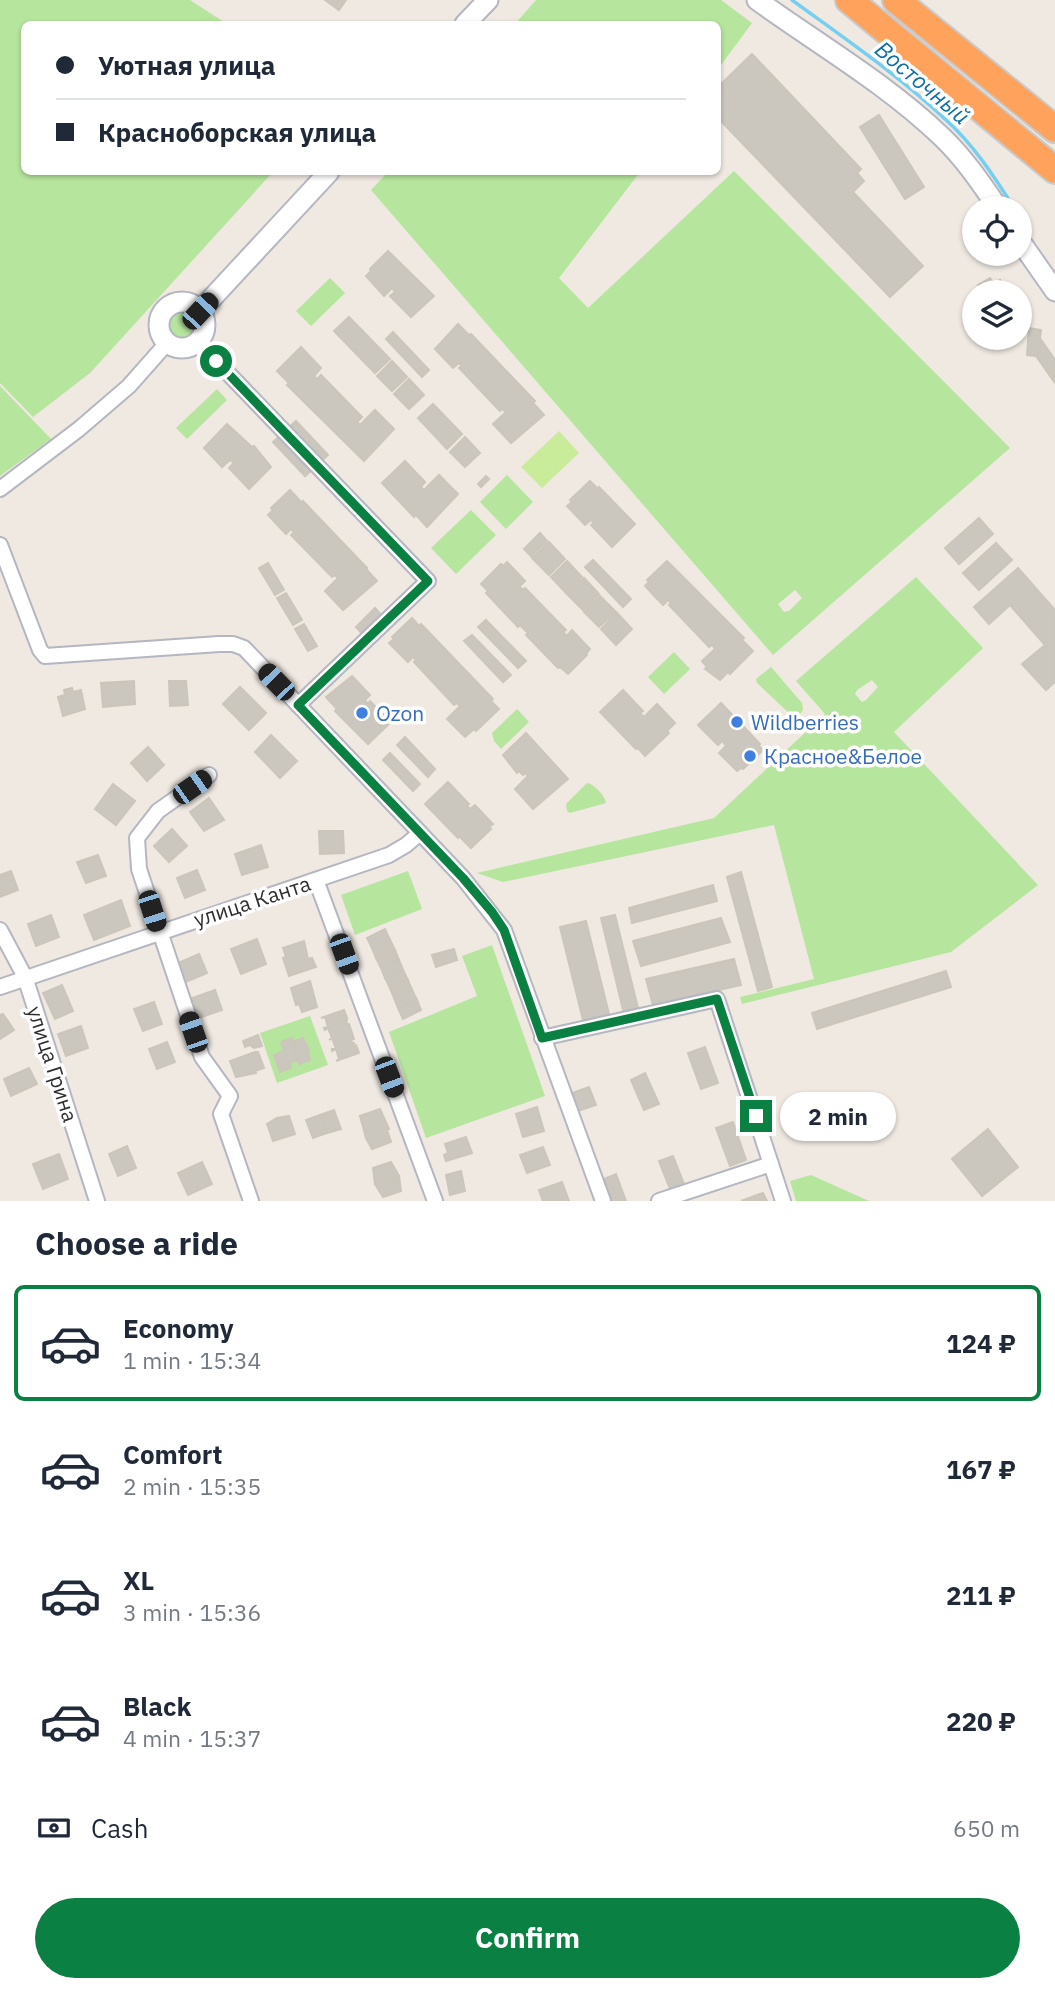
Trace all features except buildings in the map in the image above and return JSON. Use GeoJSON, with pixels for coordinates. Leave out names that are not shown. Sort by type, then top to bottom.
{"type":"FeatureCollection","features":[{"type":"Feature","properties":{"kind":"highway"},"geometry":{"type":"LineString","coordinates":[[849,0],[1055,170]]}},
{"type":"Feature","properties":{"kind":"highway"},"geometry":{"type":"LineString","coordinates":[[896,0],[1055,130]]}},
{"type":"Feature","properties":{"kind":"street"},"geometry":{"type":"LineString","coordinates":[[468,21],[488,0]]}},
{"type":"Feature","properties":{"kind":"street"},"geometry":{"type":"LineString","coordinates":[[757,0],[918,115],[968,166],[989,196]]}},
{"type":"Feature","properties":{"kind":"street"},"geometry":{"type":"LineString","coordinates":[[200,311],[326,175]]}},
{"type":"Feature","properties":{"kind":"street"},"geometry":{"type":"LineString","coordinates":[[1032,258],[1055,291]]}},
{"type":"Feature","properties":{"kind":"street"},"geometry":{"type":"LineString","coordinates":[[185,302],[200,311],[205,319],[205,328],[198,342],[184,348],[167,343],[159,327],[165,310],[172,304],[185,302]]}},
{"type":"Feature","properties":{"kind":"street"},"geometry":{"type":"LineString","coordinates":[[198,342],[428,581],[298,705]]}},
{"type":"Feature","properties":{"kind":"street"},"geometry":{"type":"LineString","coordinates":[[0,489],[79,429],[129,386],[167,343]]}},
{"type":"Feature","properties":{"kind":"street"},"geometry":{"type":"LineString","coordinates":[[0,545],[40,650],[45,656],[233,644],[244,648],[463,878],[504,930],[603,1201]]}},
{"type":"Feature","properties":{"kind":"street"},"geometry":{"type":"LineString","coordinates":[[209,775],[158,811],[137,838],[139,869],[202,1057],[230,1096],[221,1114],[251,1201]]}},
{"type":"Feature","properties":{"kind":"street","name":"улица Канта"},"geometry":{"type":"LineString","coordinates":[[0,986],[389,855],[420,833]]}},
{"type":"Feature","properties":{"kind":"street"},"geometry":{"type":"LineString","coordinates":[[316,880],[435,1201]]}},
{"type":"Feature","properties":{"kind":"street","name":"улица Грина"},"geometry":{"type":"LineString","coordinates":[[0,930],[25,977],[97,1201]]}},
{"type":"Feature","properties":{"kind":"street"},"geometry":{"type":"LineString","coordinates":[[542,1038],[717,999],[783,1201]]}},
{"type":"Feature","properties":{"kind":"street"},"geometry":{"type":"LineString","coordinates":[[659,1201],[771,1164]]}},
{"type":"Feature","properties":{"kind":"green space"},"geometry":{"type":"Polygon","coordinates":[[[0,0],[190,0],[222,21],[21,21],[21,175],[270,175],[90,373],[33,417],[0,383],[0,0]]]}},
{"type":"Feature","properties":{"kind":"green space"},"geometry":{"type":"Polygon","coordinates":[[[536,0],[721,0],[752,23],[721,65],[721,21],[518,21],[536,0]]]}},
{"type":"Feature","properties":{"kind":"green space"},"geometry":{"type":"Polygon","coordinates":[[[734,171],[1010,448],[773,655],[371,190],[385,175],[638,175],[559,278],[588,308],[734,171]],[[795,590],[778,604],[784,612],[789,611],[802,598],[795,590]]]}},
{"type":"Feature","properties":{"kind":"green space"},"geometry":{"type":"Polygon","coordinates":[[[330,278],[345,293],[311,326],[296,311],[330,278]]]}},
{"type":"Feature","properties":{"kind":"green space"},"geometry":{"type":"Polygon","coordinates":[[[182,313],[193,320],[194,325],[187,336],[182,337],[171,330],[170,325],[177,314],[182,313]]]}},
{"type":"Feature","properties":{"kind":"green space"},"geometry":{"type":"Polygon","coordinates":[[[0,386],[51,439],[0,476],[0,386]]]}},
{"type":"Feature","properties":{"kind":"green space"},"geometry":{"type":"Polygon","coordinates":[[[217,389],[227,400],[187,439],[176,428],[217,389]]]}},
{"type":"Feature","properties":{"kind":"green space"},"geometry":{"type":"Polygon","coordinates":[[[559,431],[579,453],[542,488],[521,467],[559,431]]]}},
{"type":"Feature","properties":{"kind":"green space"},"geometry":{"type":"Polygon","coordinates":[[[507,475],[533,502],[506,529],[480,502],[507,475]]]}},
{"type":"Feature","properties":{"kind":"green space"},"geometry":{"type":"Polygon","coordinates":[[[471,510],[496,535],[456,574],[431,548],[471,510]]]}},
{"type":"Feature","properties":{"kind":"green space"},"geometry":{"type":"Polygon","coordinates":[[[916,577],[983,648],[894,732],[1038,885],[951,952],[742,1004],[740,997],[814,979],[774,825],[503,882],[477,873],[714,818],[825,714],[796,681],[916,577]],[[872,680],[855,694],[862,702],[878,687],[872,680]]]}},
{"type":"Feature","properties":{"kind":"green space"},"geometry":{"type":"Polygon","coordinates":[[[674,652],[690,669],[664,694],[648,677],[674,652]]]}},
{"type":"Feature","properties":{"kind":"green space"},"geometry":{"type":"Polygon","coordinates":[[[771,667],[802,703],[803,710],[799,715],[790,714],[757,683],[756,679],[771,667]]]}},
{"type":"Feature","properties":{"kind":"green space"},"geometry":{"type":"Polygon","coordinates":[[[517,709],[529,722],[501,749],[494,741],[492,733],[517,709]]]}},
{"type":"Feature","properties":{"kind":"green space"},"geometry":{"type":"Polygon","coordinates":[[[587,783],[599,791],[606,803],[570,813],[566,804],[587,783]]]}},
{"type":"Feature","properties":{"kind":"green space"},"geometry":{"type":"Polygon","coordinates":[[[408,871],[422,909],[355,935],[341,895],[408,871]]]}},
{"type":"Feature","properties":{"kind":"green space"},"geometry":{"type":"Polygon","coordinates":[[[492,945],[545,1096],[426,1138],[389,1032],[477,996],[462,956],[492,945]]]}},
{"type":"Feature","properties":{"kind":"green space"},"geometry":{"type":"Polygon","coordinates":[[[310,1016],[328,1065],[277,1083],[260,1033],[310,1016]]]}},
{"type":"Feature","properties":{"kind":"green space"},"geometry":{"type":"Polygon","coordinates":[[[811,1175],[869,1201],[796,1201],[790,1181],[811,1175]]]}},
{"type":"Feature","properties":{"kind":"waterway","name":"Восточный"},"geometry":{"type":"LineString","coordinates":[[792,0],[890,72],[945,119],[974,150],[1006,196]]}},
{"type":"Feature","properties":{"kind":"place","name":"Ozon"},"geometry":{"type":"Point","coordinates":[362,713]}},
{"type":"Feature","properties":{"kind":"place","name":"Wildberries"},"geometry":{"type":"Point","coordinates":[737,722]}},
{"type":"Feature","properties":{"kind":"place","name":"Красное&Белое"},"geometry":{"type":"Point","coordinates":[750,756]}},
{"type":"Feature","properties":{"kind":"route"},"geometry":{"type":"LineString","coordinates":[[216,361],[428,581],[298,705],[492,912],[504,930],[542,1038],[717,999],[756,1116]]}}]}
